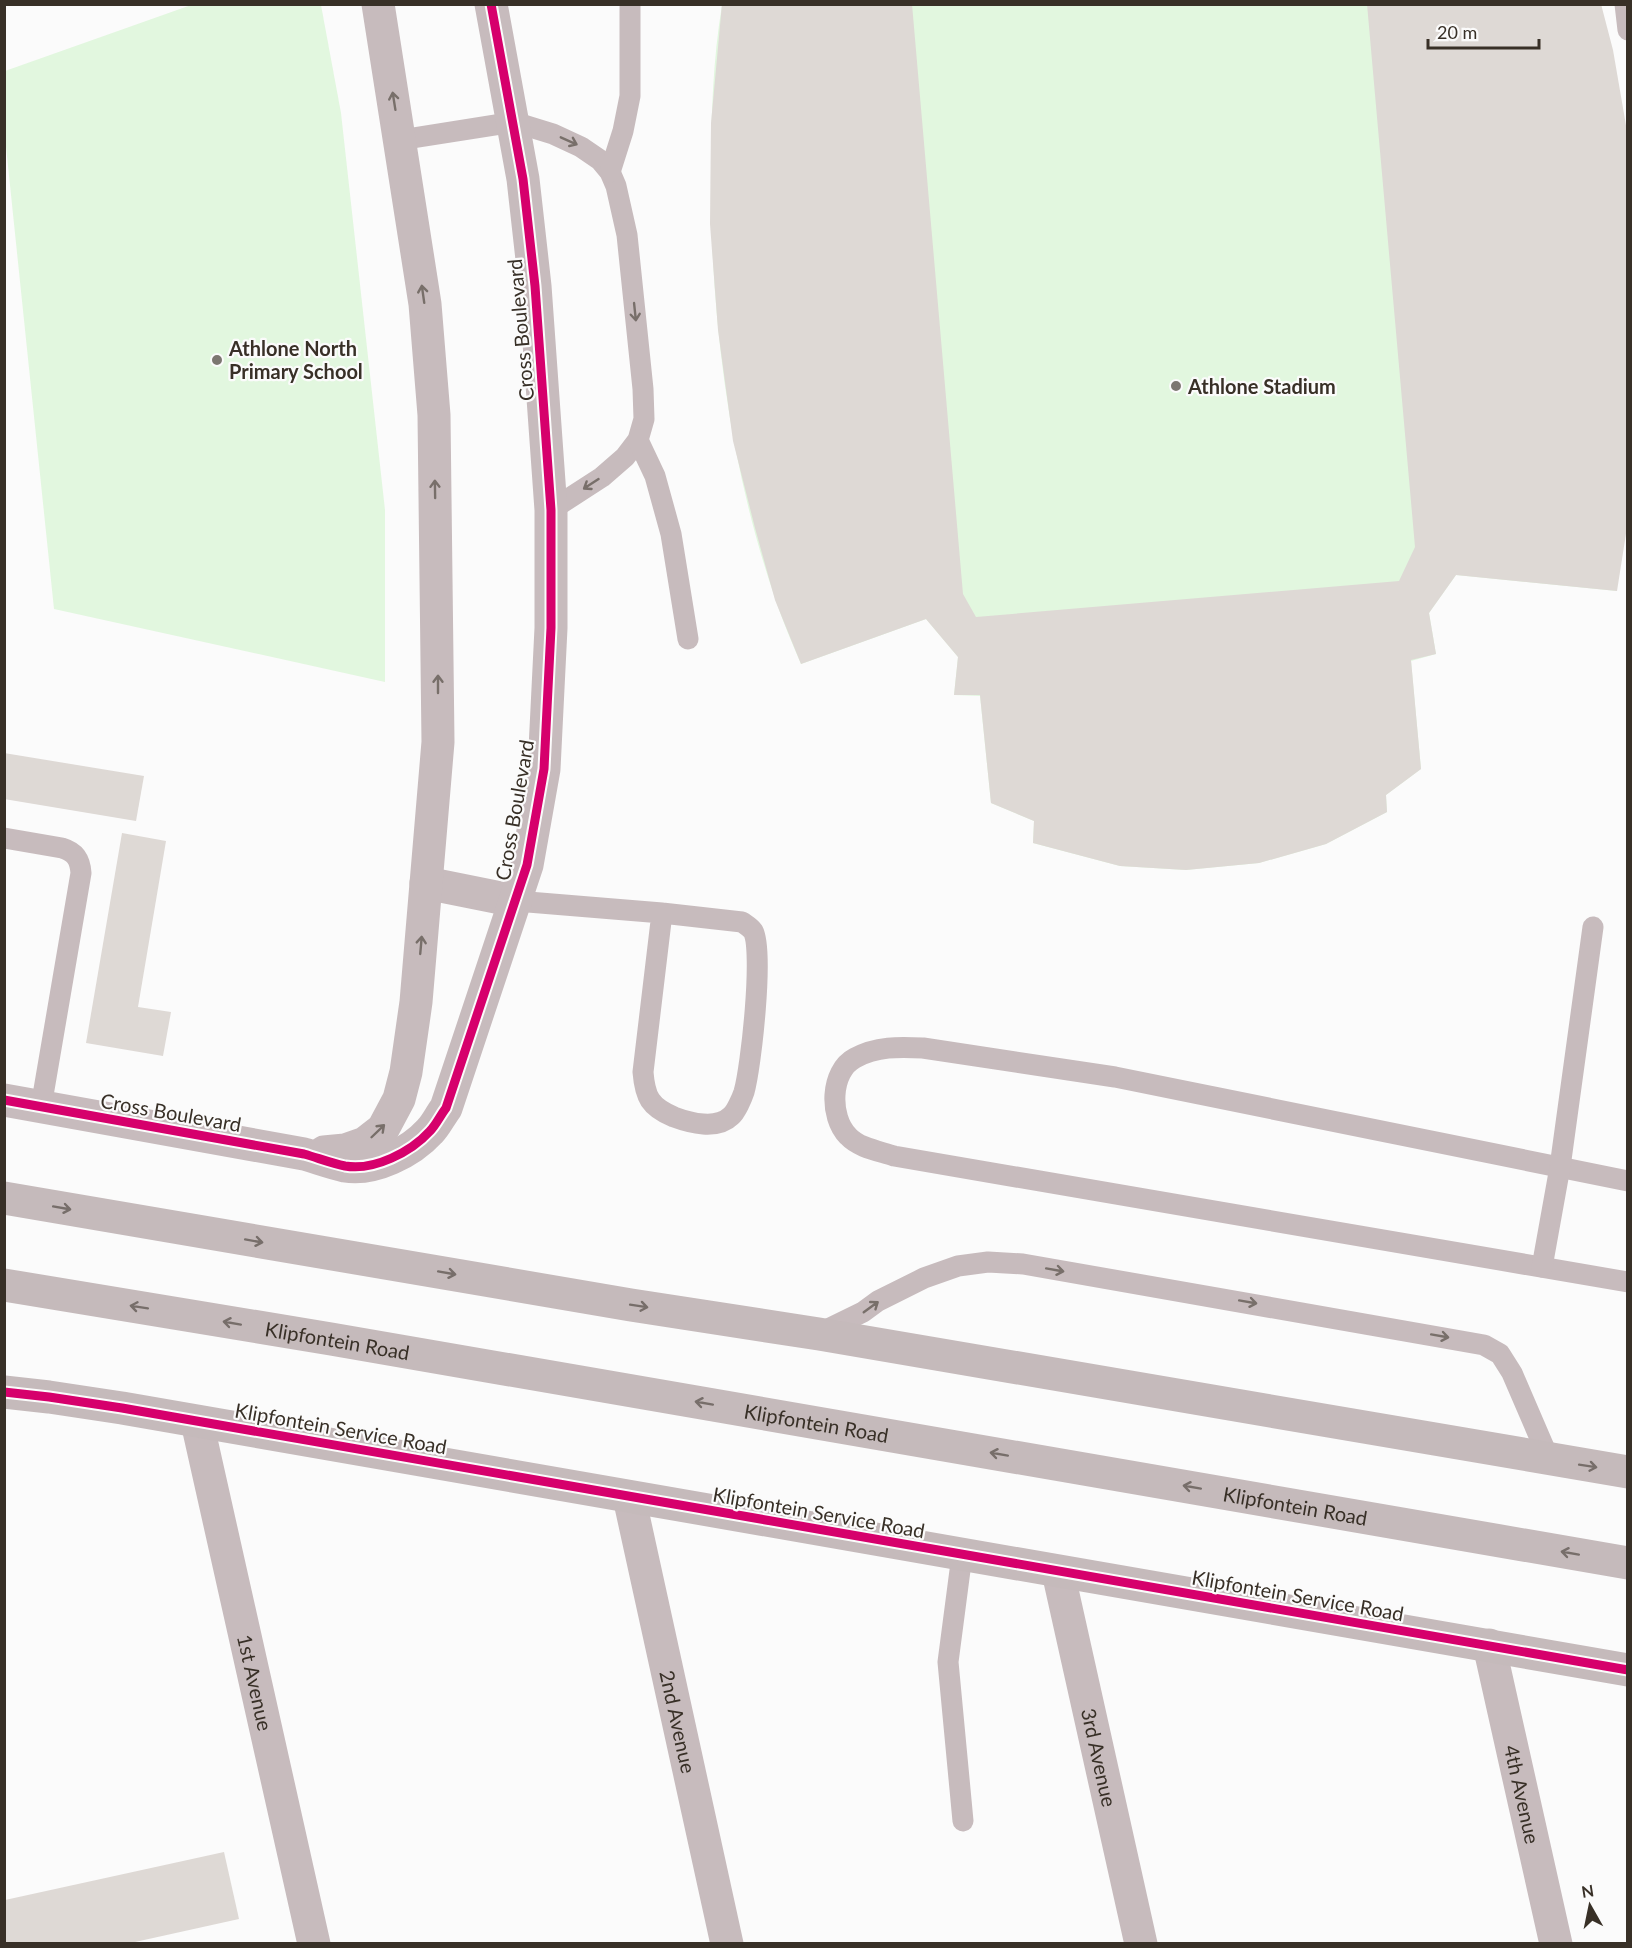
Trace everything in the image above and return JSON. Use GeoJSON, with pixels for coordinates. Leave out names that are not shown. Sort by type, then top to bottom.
{"type":"FeatureCollection","features":[{"type":"Feature","properties":{"kind":"main road"},"geometry":{"type":"LineString","coordinates":[[4,1198],[1628,1472]]}},
{"type":"Feature","properties":{"kind":"main road","name":"Klipfontein Road"},"geometry":{"type":"LineString","coordinates":[[4,1285],[1628,1563]]}},
{"type":"Feature","properties":{"kind":"main road","name":"Klipfontein Service Road"},"geometry":{"type":"LineString","coordinates":[[4,1392],[49,1397],[197,1422],[1628,1670]]}},
{"type":"Feature","properties":{"kind":"street","name":"Cross Boulevard"},"geometry":{"type":"LineString","coordinates":[[304,1154],[345,1150],[365,1143],[383,1129],[399,1099],[406,1072],[416,1002],[438,742],[434,416],[425,304],[378,4]]}},
{"type":"Feature","properties":{"kind":"street","name":"Cross Boulevard"},"geometry":{"type":"LineString","coordinates":[[4,1100],[304,1154],[347,1166],[368,1165],[387,1160],[410,1148],[430,1131],[446,1108],[527,866],[544,769],[551,628],[550,510],[535,286],[523,178],[491,4]]}},
{"type":"Feature","properties":{"kind":"street"},"geometry":{"type":"LineString","coordinates":[[426,883],[516,901]]}},
{"type":"Feature","properties":{"kind":"street","name":"1st Avenue"},"geometry":{"type":"LineString","coordinates":[[197,1422],[314,1944]]}},
{"type":"Feature","properties":{"kind":"street","name":"2nd Avenue"},"geometry":{"type":"LineString","coordinates":[[629,1497],[727,1944]]}},
{"type":"Feature","properties":{"kind":"street","name":"3rd Avenue"},"geometry":{"type":"LineString","coordinates":[[1058,1572],[1141,1944]]}},
{"type":"Feature","properties":{"kind":"street","name":"4th Avenue"},"geometry":{"type":"LineString","coordinates":[[1489,1646],[1556,1944]]}},
{"type":"Feature","properties":{"kind":"lane"},"geometry":{"type":"LineString","coordinates":[[610,172],[623,131],[630,96],[630,4]]}},
{"type":"Feature","properties":{"kind":"lane"},"geometry":{"type":"LineString","coordinates":[[1625,4],[1628,30]]}},
{"type":"Feature","properties":{"kind":"lane"},"geometry":{"type":"LineString","coordinates":[[400,140],[514,122],[553,134],[581,147],[600,160],[610,172],[616,186],[627,236],[644,419],[638,440],[625,457],[602,477],[550,510]]}},
{"type":"Feature","properties":{"kind":"lane"},"geometry":{"type":"LineString","coordinates":[[638,440],[655,476],[671,534],[688,639]]}},
{"type":"Feature","properties":{"kind":"lane"},"geometry":{"type":"LineString","coordinates":[[4,838],[71,851],[77,856],[80,864],[81,873],[41,1107]]}},
{"type":"Feature","properties":{"kind":"lane"},"geometry":{"type":"LineString","coordinates":[[516,901],[662,913],[742,922],[753,932],[757,951],[757,978],[744,1092],[732,1116],[721,1122],[706,1125],[676,1118],[656,1109],[645,1091],[643,1072],[662,913]]}},
{"type":"Feature","properties":{"kind":"lane"},"geometry":{"type":"LineString","coordinates":[[1542,1267],[1560,1167],[1593,927]]}},
{"type":"Feature","properties":{"kind":"lane"},"geometry":{"type":"LineString","coordinates":[[1628,1181],[1115,1077],[923,1048],[893,1047],[872,1051],[853,1059],[843,1068],[837,1084],[834,1105],[840,1126],[849,1138],[868,1148],[894,1156],[1628,1282]]}},
{"type":"Feature","properties":{"kind":"lane"},"geometry":{"type":"LineString","coordinates":[[819,1334],[924,1278],[958,1266],[988,1262],[1023,1264],[1194,1293],[1484,1345],[1500,1354],[1512,1373],[1549,1459]]}},
{"type":"Feature","properties":{"kind":"lane"},"geometry":{"type":"LineString","coordinates":[[962,1555],[948,1662],[963,1821]]}},
{"type":"Feature","properties":{"kind":"green space","name":"Athlone North Primary School"},"geometry":{"type":"Polygon","coordinates":[[[194,4],[321,5],[341,113],[385,510],[385,682],[54,609],[5,137],[5,71],[194,4]]]}},
{"type":"Feature","properties":{"kind":"green space","name":"Athlone Stadium"},"geometry":{"type":"Polygon","coordinates":[[[722,5],[1601,5],[1617,591],[1456,575],[1429,613],[1436,654],[1411,661],[1421,769],[1386,795],[1387,812],[1326,844],[1259,863],[1186,870],[1120,866],[1033,843],[1034,821],[991,803],[980,696],[954,695],[958,657],[926,619],[801,664],[782,617],[760,550],[746,497],[726,389],[719,335],[714,280],[711,151],[715,67],[722,5]]]}},
{"type":"Feature","properties":{"kind":"building"},"geometry":{"type":"Polygon","coordinates":[[[722,4],[912,4],[963,594],[976,617],[1399,581],[1415,547],[1367,4],[1601,4],[1613,50],[1628,137],[1628,521],[1617,591],[1456,575],[1429,613],[1436,654],[1411,660],[1421,769],[1386,795],[1387,812],[1326,844],[1259,863],[1186,870],[1120,866],[1033,843],[1034,821],[991,803],[980,695],[954,695],[958,657],[926,619],[801,664],[775,600],[733,441],[718,330],[710,224],[711,123],[722,4]]]}},
{"type":"Feature","properties":{"kind":"building"},"geometry":{"type":"Polygon","coordinates":[[[4,753],[144,776],[136,821],[4,799],[4,753]]]}},
{"type":"Feature","properties":{"kind":"building"},"geometry":{"type":"Polygon","coordinates":[[[122,833],[166,841],[138,1007],[171,1012],[163,1056],[86,1043],[122,833]]]}},
{"type":"Feature","properties":{"kind":"building"},"geometry":{"type":"Polygon","coordinates":[[[224,1852],[239,1919],[126,1944],[5,1944],[5,1900],[224,1852]]]}},
{"type":"Feature","properties":{"kind":"cycle path"},"geometry":{"type":"LineString","coordinates":[[4,1100],[304,1154],[340,1165],[356,1167],[380,1163],[413,1146],[432,1129],[446,1108],[527,865],[544,769],[551,628],[551,510],[535,286],[523,179],[491,4]]}},
{"type":"Feature","properties":{"kind":"cycle path"},"geometry":{"type":"LineString","coordinates":[[4,1392],[122,1408],[1628,1670]]}},
{"type":"Feature","properties":{"kind":"place","name":"Athlone North Primary School"},"geometry":{"type":"Point","coordinates":[217,360]}},
{"type":"Feature","properties":{"kind":"place","name":"Athlone Stadium"},"geometry":{"type":"Point","coordinates":[1176,386]}}]}
